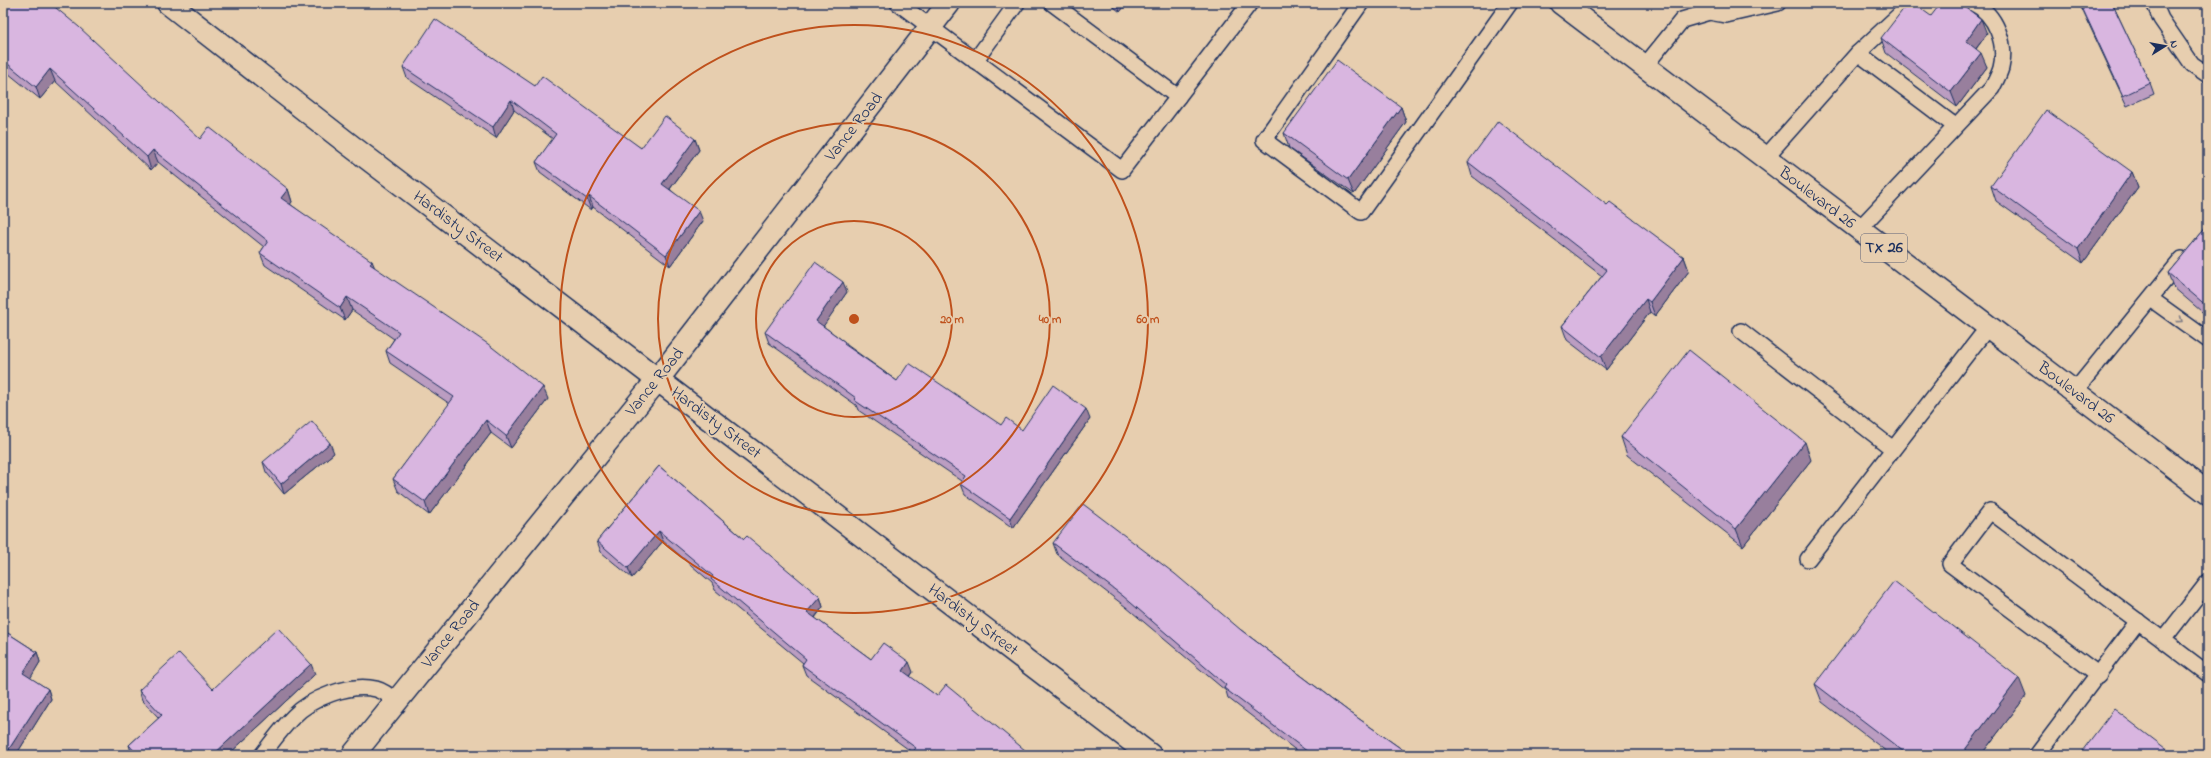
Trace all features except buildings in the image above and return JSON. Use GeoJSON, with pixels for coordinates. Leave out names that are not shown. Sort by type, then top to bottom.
{"type":"FeatureCollection","features":[{"type":"Feature","properties":{"kind":"street","name":"Hardisty Street"},"geometry":{"type":"LineString","coordinates":[[168,3],[346,142],[1150,755]]}},
{"type":"Feature","properties":{"kind":"street","name":"Vance Road"},"geometry":{"type":"LineString","coordinates":[[353,755],[658,379],[949,3]]}},
{"type":"Feature","properties":{"kind":"street","name":"Boulevard 26"},"geometry":{"type":"LineString","coordinates":[[1561,3],[2208,493]]}},
{"type":"Feature","properties":{"kind":"lane"},"geometry":{"type":"LineString","coordinates":[[898,3],[1122,170],[1250,3]]}},
{"type":"Feature","properties":{"kind":"lane"},"geometry":{"type":"LineString","coordinates":[[975,61],[1018,3]]}},
{"type":"Feature","properties":{"kind":"lane"},"geometry":{"type":"LineString","coordinates":[[1052,3],[1178,97]]}},
{"type":"Feature","properties":{"kind":"lane"},"geometry":{"type":"LineString","coordinates":[[1361,3],[1264,140],[1360,212],[1510,3]]}},
{"type":"Feature","properties":{"kind":"lane"},"geometry":{"type":"LineString","coordinates":[[1644,66],[1682,20],[1712,7],[1726,15],[1778,3]]}},
{"type":"Feature","properties":{"kind":"lane"},"geometry":{"type":"LineString","coordinates":[[1765,158],[1858,53],[1912,3]]}},
{"type":"Feature","properties":{"kind":"lane"},"geometry":{"type":"LineString","coordinates":[[1859,229],[1992,88],[2001,68],[2003,52],[1999,33],[1992,18],[1980,6],[1973,3]]}},
{"type":"Feature","properties":{"kind":"lane"},"geometry":{"type":"LineString","coordinates":[[2154,3],[2161,19],[2192,64],[2208,75]]}},
{"type":"Feature","properties":{"kind":"lane"},"geometry":{"type":"LineString","coordinates":[[1858,53],[1955,126]]}},
{"type":"Feature","properties":{"kind":"lane"},"geometry":{"type":"LineString","coordinates":[[2074,392],[2151,299],[2189,249]]}},
{"type":"Feature","properties":{"kind":"lane"},"geometry":{"type":"LineString","coordinates":[[2151,299],[2208,340]]}},
{"type":"Feature","properties":{"kind":"lane"},"geometry":{"type":"LineString","coordinates":[[1808,559],[1988,327]]}},
{"type":"Feature","properties":{"kind":"lane"},"geometry":{"type":"LineString","coordinates":[[1741,331],[1893,449]]}},
{"type":"Feature","properties":{"kind":"lane"},"geometry":{"type":"LineString","coordinates":[[2099,674],[1950,564],[1990,512],[2208,674]]}},
{"type":"Feature","properties":{"kind":"lane"},"geometry":{"type":"LineString","coordinates":[[2163,640],[2208,582]]}},
{"type":"Feature","properties":{"kind":"lane"},"geometry":{"type":"LineString","coordinates":[[2037,755],[2138,621]]}},
{"type":"Feature","properties":{"kind":"lane"},"geometry":{"type":"LineString","coordinates":[[262,755],[294,716],[321,698],[358,688],[375,689],[386,693],[396,702]]}}]}
